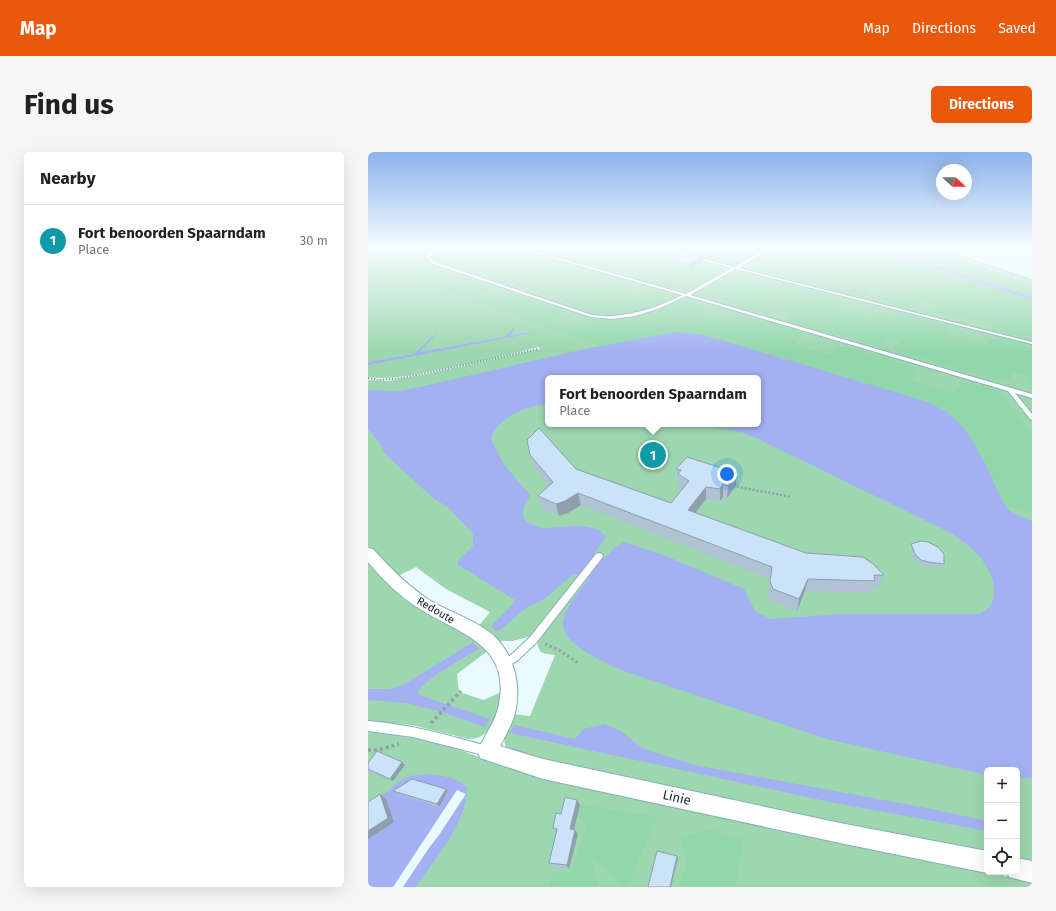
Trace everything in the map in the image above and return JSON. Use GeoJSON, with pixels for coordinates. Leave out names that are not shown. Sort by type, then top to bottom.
{"type":"FeatureCollection","features":[{"type":"Feature","properties":{"kind":"street","name":"Redoute"},"geometry":{"type":"LineString","coordinates":[[368,553],[398,585],[417,599],[487,639],[497,650],[504,664],[508,682],[508,701],[501,724],[487,751]]}},
{"type":"Feature","properties":{"kind":"street","name":"Linie"},"geometry":{"type":"LineString","coordinates":[[487,751],[543,769],[840,833],[984,861]]}},
{"type":"Feature","properties":{"kind":"street"},"geometry":{"type":"LineString","coordinates":[[1020,870],[1032,872]]}},
{"type":"Feature","properties":{"kind":"lane"},"geometry":{"type":"LineString","coordinates":[[494,283],[601,318],[632,315],[651,310],[685,295],[706,283]]}},
{"type":"Feature","properties":{"kind":"lane"},"geometry":{"type":"LineString","coordinates":[[644,283],[1032,396]]}},
{"type":"Feature","properties":{"kind":"lane"},"geometry":{"type":"LineString","coordinates":[[794,283],[1032,343]]}},
{"type":"Feature","properties":{"kind":"lane"},"geometry":{"type":"LineString","coordinates":[[1010,389],[1032,418]]}},
{"type":"Feature","properties":{"kind":"lane"},"geometry":{"type":"LineString","coordinates":[[504,664],[514,658],[533,640],[599,556]]}},
{"type":"Feature","properties":{"kind":"lane","name":"Linie"},"geometry":{"type":"LineString","coordinates":[[368,726],[399,728],[420,732],[487,751]]}},
{"type":"Feature","properties":{"kind":"path"},"geometry":{"type":"LineString","coordinates":[[368,378],[389,379],[411,376],[538,349]]}},
{"type":"Feature","properties":{"kind":"path"},"geometry":{"type":"LineString","coordinates":[[726,485],[792,497]]}},
{"type":"Feature","properties":{"kind":"path"},"geometry":{"type":"LineString","coordinates":[[533,640],[547,644],[559,650],[578,663]]}},
{"type":"Feature","properties":{"kind":"green space"},"geometry":{"type":"Polygon","coordinates":[[[368,283],[1032,284],[1032,863],[1020,861],[1020,767],[984,767],[984,853],[843,826],[510,752],[506,748],[504,739],[513,714],[530,716],[555,655],[540,651],[537,641],[531,636],[513,641],[501,641],[498,643],[478,627],[490,612],[446,589],[416,567],[396,577],[368,546],[368,380],[388,381],[422,375],[540,349],[539,347],[500,357],[410,375],[385,378],[368,377],[368,283]]]}},
{"type":"Feature","properties":{"kind":"green space"},"geometry":{"type":"Polygon","coordinates":[[[426,283],[481,283],[492,287],[477,295],[499,302],[512,297],[521,296],[563,311],[562,314],[549,321],[575,330],[589,323],[632,319],[681,301],[688,301],[705,306],[706,308],[697,315],[724,323],[734,317],[749,317],[800,331],[804,335],[794,345],[829,355],[837,348],[844,346],[910,366],[918,371],[911,380],[954,394],[962,383],[990,388],[1004,396],[1032,434],[1032,515],[1005,505],[985,464],[966,431],[721,340],[699,334],[676,332],[599,346],[426,283]]]}},
{"type":"Feature","properties":{"kind":"green space"},"geometry":{"type":"Polygon","coordinates":[[[511,283],[624,283],[613,289],[637,297],[655,290],[671,295],[666,301],[652,307],[636,312],[605,316],[561,300],[561,297],[570,292],[564,290],[555,294],[547,295],[511,283]]]}},
{"type":"Feature","properties":{"kind":"green space"},"geometry":{"type":"Polygon","coordinates":[[[657,283],[700,283],[690,289],[679,289],[657,283]]]}},
{"type":"Feature","properties":{"kind":"green space"},"geometry":{"type":"Polygon","coordinates":[[[714,283],[745,283],[744,284],[773,291],[782,285],[794,286],[840,299],[845,302],[838,309],[869,317],[875,312],[893,317],[898,313],[949,326],[954,328],[947,337],[984,347],[990,339],[1004,339],[1032,346],[1032,389],[1026,383],[1029,376],[1014,372],[1009,380],[1000,381],[897,351],[895,348],[901,341],[888,338],[884,342],[880,343],[866,343],[789,321],[787,318],[794,312],[785,309],[777,315],[769,315],[701,295],[701,290],[714,283]]]}},
{"type":"Feature","properties":{"kind":"green space"},"geometry":{"type":"Polygon","coordinates":[[[836,283],[866,283],[870,292],[856,296],[839,293],[831,288],[836,283]]]}},
{"type":"Feature","properties":{"kind":"green space"},"geometry":{"type":"Polygon","coordinates":[[[912,283],[980,283],[1032,300],[1032,331],[1030,335],[1017,336],[992,330],[995,325],[965,317],[945,316],[932,311],[938,304],[921,300],[915,307],[907,308],[878,300],[879,295],[883,293],[914,289],[915,286],[912,283]]]}},
{"type":"Feature","properties":{"kind":"green space"},"geometry":{"type":"Polygon","coordinates":[[[368,561],[489,650],[457,674],[459,692],[484,700],[503,691],[501,702],[495,718],[488,731],[480,737],[469,739],[412,725],[368,721],[368,561]]]}},
{"type":"Feature","properties":{"kind":"green space"},"geometry":{"type":"Polygon","coordinates":[[[368,732],[417,739],[449,747],[496,763],[984,871],[984,875],[1002,875],[1032,881],[1032,887],[368,887],[368,732]]]}},
{"type":"Feature","properties":{"kind":"green space"},"geometry":{"type":"Polygon","coordinates":[[[571,803],[657,817],[627,887],[624,887],[591,857],[599,887],[548,887],[553,872],[570,873],[587,823],[566,809],[571,803]]]}},
{"type":"Feature","properties":{"kind":"green space"},"geometry":{"type":"Polygon","coordinates":[[[709,829],[743,839],[735,887],[680,887],[687,861],[679,838],[709,829]]]}},
{"type":"Feature","properties":{"kind":"water"},"geometry":{"type":"Polygon","coordinates":[[[980,283],[990,283],[1032,297],[1032,300],[980,283]]]}},
{"type":"Feature","properties":{"kind":"water"},"geometry":{"type":"Polygon","coordinates":[[[514,327],[511,335],[538,332],[368,365],[368,362],[414,354],[437,332],[420,352],[504,337],[514,327]]]}},
{"type":"Feature","properties":{"kind":"water"},"geometry":{"type":"Polygon","coordinates":[[[676,332],[699,334],[721,340],[928,402],[945,411],[954,418],[970,437],[989,471],[1005,505],[1010,511],[1032,521],[1032,778],[1020,778],[1020,767],[984,767],[984,774],[827,739],[621,670],[587,652],[570,640],[565,633],[563,620],[565,614],[588,580],[576,574],[571,576],[548,596],[536,604],[529,606],[497,632],[491,626],[514,603],[515,600],[457,564],[459,559],[473,546],[473,534],[449,508],[433,498],[385,454],[378,441],[368,429],[368,390],[398,391],[585,349],[676,332]],[[545,375],[545,405],[523,410],[506,419],[494,431],[491,439],[503,463],[530,495],[523,514],[524,518],[530,524],[542,528],[578,526],[594,528],[606,537],[594,554],[605,558],[614,548],[624,542],[666,556],[744,589],[755,611],[771,619],[841,614],[980,614],[990,606],[994,598],[994,588],[989,570],[972,548],[964,542],[949,532],[741,432],[712,427],[761,427],[761,375],[545,375]]]}},
{"type":"Feature","properties":{"kind":"water"},"geometry":{"type":"Polygon","coordinates":[[[473,642],[479,649],[436,675],[422,687],[418,693],[419,695],[490,719],[485,727],[439,711],[405,703],[368,700],[368,689],[390,689],[403,685],[473,642]]]}},
{"type":"Feature","properties":{"kind":"water"},"geometry":{"type":"Polygon","coordinates":[[[605,724],[619,730],[644,749],[695,765],[927,808],[984,820],[984,830],[830,802],[510,733],[514,725],[575,739],[583,729],[605,724]]]}},
{"type":"Feature","properties":{"kind":"water"},"geometry":{"type":"Polygon","coordinates":[[[425,774],[453,778],[467,788],[466,801],[462,815],[456,827],[449,840],[416,887],[368,887],[368,804],[387,792],[398,782],[410,776],[425,774]]]}},
{"type":"Feature","properties":{"kind":"pier"},"geometry":{"type":"Polygon","coordinates":[[[457,790],[466,794],[403,887],[393,887],[457,790]]]}},
{"type":"Feature","properties":{"kind":"building"},"geometry":{"type":"Polygon","coordinates":[[[539,428],[576,469],[671,503],[689,481],[678,474],[681,470],[676,469],[687,457],[737,473],[728,486],[723,484],[720,489],[706,487],[688,510],[806,553],[863,557],[884,575],[874,575],[875,581],[808,579],[799,599],[773,589],[770,581],[772,567],[578,493],[565,501],[556,504],[538,496],[553,482],[530,455],[527,440],[539,428]]]}},
{"type":"Feature","properties":{"kind":"building"},"geometry":{"type":"Polygon","coordinates":[[[921,541],[928,542],[938,547],[944,554],[944,564],[921,560],[915,554],[911,544],[921,541]]]}},
{"type":"Feature","properties":{"kind":"building"},"geometry":{"type":"Polygon","coordinates":[[[377,751],[402,762],[390,779],[368,769],[368,763],[377,751]]]}},
{"type":"Feature","properties":{"kind":"building"},"geometry":{"type":"Polygon","coordinates":[[[412,779],[446,789],[437,804],[393,791],[412,779]]]}},
{"type":"Feature","properties":{"kind":"building"},"geometry":{"type":"Polygon","coordinates":[[[380,794],[388,818],[368,831],[368,802],[380,794]]]}},
{"type":"Feature","properties":{"kind":"building"},"geometry":{"type":"Polygon","coordinates":[[[565,797],[577,800],[570,829],[575,830],[567,865],[549,863],[557,829],[553,828],[556,813],[561,814],[565,797]]]}},
{"type":"Feature","properties":{"kind":"building"},"geometry":{"type":"Polygon","coordinates":[[[657,851],[677,856],[670,887],[648,887],[657,851]]]}},
{"type":"Feature","properties":{"kind":"place","name":"Fort benoorden Spaarndam"},"geometry":{"type":"Point","coordinates":[653,455]}}]}
